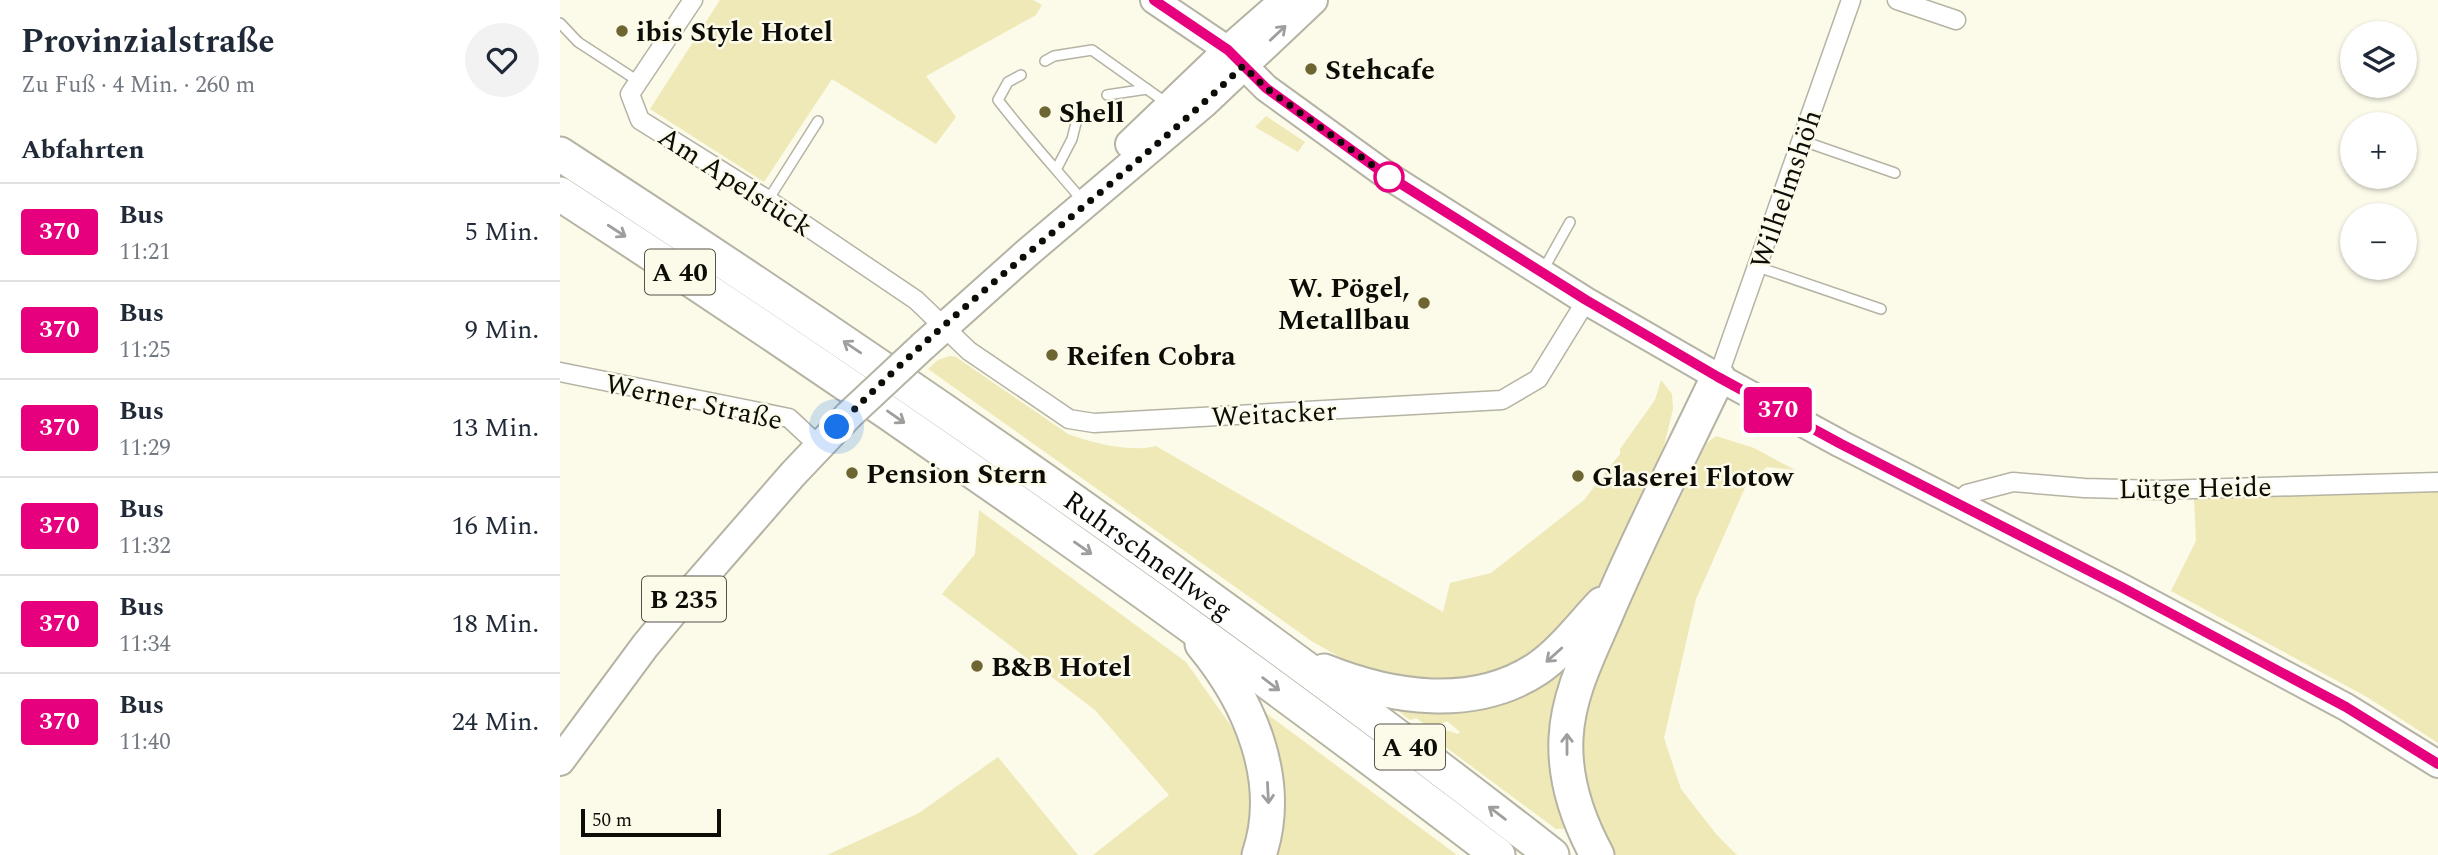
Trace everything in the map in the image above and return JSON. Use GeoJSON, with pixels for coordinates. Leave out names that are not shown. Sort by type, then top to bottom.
{"type":"FeatureCollection","features":[{"type":"Feature","properties":{"kind":"highway","name":"Ruhrschnellweg"},"geometry":{"type":"LineString","coordinates":[[560,154],[954,416],[1267,640],[1552,855]]}},
{"type":"Feature","properties":{"kind":"highway","name":"Ruhrschnellweg"},"geometry":{"type":"LineString","coordinates":[[560,194],[847,383],[1156,601],[1498,855]]}},
{"type":"Feature","properties":{"kind":"highway"},"geometry":{"type":"LineString","coordinates":[[1597,855],[1570,784],[1566,739],[1572,700],[1617,587],[1718,377]]}},
{"type":"Feature","properties":{"kind":"highway"},"geometry":{"type":"LineString","coordinates":[[1267,640],[1293,656],[1345,679],[1404,693],[1447,697],[1475,694],[1508,684],[1537,669],[1556,654],[1617,587]]}},
{"type":"Feature","properties":{"kind":"highway"},"geometry":{"type":"LineString","coordinates":[[1156,601],[1178,618],[1206,649],[1223,673],[1254,732],[1267,774],[1269,797],[1268,820],[1259,855]]}},
{"type":"Feature","properties":{"kind":"main road"},"geometry":{"type":"LineString","coordinates":[[1154,0],[1235,58],[1266,88],[1382,172],[1542,274],[1718,377],[2346,707],[2438,764]]}},
{"type":"Feature","properties":{"kind":"main road","name":"B 235"},"geometry":{"type":"LineString","coordinates":[[560,761],[670,615],[819,446],[849,415],[1082,200],[1204,103],[1235,58],[1285,0]]}},
{"type":"Feature","properties":{"kind":"main road","name":"B 235"},"geometry":{"type":"LineString","coordinates":[[1082,200],[1158,97],[1235,58],[1312,0]]}},
{"type":"Feature","properties":{"kind":"street"},"geometry":{"type":"LineString","coordinates":[[638,81],[693,0]]}},
{"type":"Feature","properties":{"kind":"street","name":"Wilhelmshöh"},"geometry":{"type":"LineString","coordinates":[[1718,377],[1851,0]]}},
{"type":"Feature","properties":{"kind":"street"},"geometry":{"type":"LineString","coordinates":[[1897,0],[1956,20]]}},
{"type":"Feature","properties":{"kind":"street","name":"Am Apelstück"},"geometry":{"type":"LineString","coordinates":[[638,81],[630,94],[640,120],[768,200],[916,300],[933,337]]}},
{"type":"Feature","properties":{"kind":"street","name":"Weitacker"},"geometry":{"type":"LineString","coordinates":[[933,337],[969,351],[1069,419],[1094,424],[1502,400],[1538,379],[1586,300]]}},
{"type":"Feature","properties":{"kind":"street","name":"Werner Straße"},"geometry":{"type":"LineString","coordinates":[[560,372],[789,418],[819,446]]}},
{"type":"Feature","properties":{"kind":"street","name":"Lütge Heide"},"geometry":{"type":"LineString","coordinates":[[1959,504],[1967,494],[2013,482],[2084,488],[2160,490],[2438,482]]}},
{"type":"Feature","properties":{"kind":"lane"},"geometry":{"type":"LineString","coordinates":[[560,23],[578,42],[638,81]]}},
{"type":"Feature","properties":{"kind":"lane"},"geometry":{"type":"LineString","coordinates":[[1045,61],[1054,56],[1092,50],[1158,97]]}},
{"type":"Feature","properties":{"kind":"lane"},"geometry":{"type":"LineString","coordinates":[[1021,75],[1009,82],[998,100],[1032,145],[1057,168],[1082,200]]}},
{"type":"Feature","properties":{"kind":"lane"},"geometry":{"type":"LineString","coordinates":[[1107,95],[1158,97]]}},
{"type":"Feature","properties":{"kind":"lane"},"geometry":{"type":"LineString","coordinates":[[768,200],[818,121]]}},
{"type":"Feature","properties":{"kind":"lane"},"geometry":{"type":"LineString","coordinates":[[1057,168],[1072,139],[1076,123]]}},
{"type":"Feature","properties":{"kind":"lane"},"geometry":{"type":"LineString","coordinates":[[1803,141],[1895,173]]}},
{"type":"Feature","properties":{"kind":"lane"},"geometry":{"type":"LineString","coordinates":[[1542,274],[1570,222]]}},
{"type":"Feature","properties":{"kind":"lane"},"geometry":{"type":"LineString","coordinates":[[1758,267],[1881,309]]}},
{"type":"Feature","properties":{"kind":"shaded area"},"geometry":{"type":"Polygon","coordinates":[[[720,0],[1033,0],[1042,5],[1036,15],[926,76],[956,117],[936,144],[832,79],[764,182],[650,109],[720,0]]]}},
{"type":"Feature","properties":{"kind":"shaded area"},"geometry":{"type":"Polygon","coordinates":[[[1266,116],[1305,142],[1298,152],[1255,127],[1266,116]]]}},
{"type":"Feature","properties":{"kind":"shaded area"},"geometry":{"type":"Polygon","coordinates":[[[956,357],[1068,434],[1124,448],[1156,446],[1443,612],[1450,583],[1491,573],[1584,500],[1620,454],[1620,449],[1655,400],[1661,380],[1672,394],[1673,409],[1664,446],[1628,532],[1607,572],[1576,619],[1555,640],[1498,677],[1432,685],[1354,665],[1313,642],[928,369],[938,360],[956,357]]]}},
{"type":"Feature","properties":{"kind":"shaded area"},"geometry":{"type":"Polygon","coordinates":[[[1716,436],[1754,448],[1795,470],[1767,467],[1747,483],[1696,599],[1664,738],[1681,789],[1716,834],[1737,855],[1613,855],[1587,805],[1577,756],[1581,703],[1707,443],[1716,436]]]}},
{"type":"Feature","properties":{"kind":"shaded area"},"geometry":{"type":"Polygon","coordinates":[[[2438,486],[2438,743],[2367,697],[2171,591],[2196,541],[2194,497],[2438,486]]]}},
{"type":"Feature","properties":{"kind":"shaded area"},"geometry":{"type":"Polygon","coordinates":[[[979,510],[1186,662],[1236,733],[1257,794],[1245,855],[1093,855],[1169,795],[1095,710],[942,594],[975,554],[979,510]]]}},
{"type":"Feature","properties":{"kind":"shaded area"},"geometry":{"type":"Polygon","coordinates":[[[1578,646],[1573,828],[1556,829],[1432,737],[1441,731],[1458,734],[1460,732],[1447,721],[1431,729],[1416,718],[1410,720],[1374,692],[1425,705],[1578,646]]]}},
{"type":"Feature","properties":{"kind":"shaded area"},"geometry":{"type":"Polygon","coordinates":[[[1259,708],[1457,855],[1273,855],[1259,708]]]}},
{"type":"Feature","properties":{"kind":"shaded area"},"geometry":{"type":"Polygon","coordinates":[[[998,757],[1078,855],[827,855],[919,813],[998,757]]]}},
{"type":"Feature","properties":{"kind":"bus line","name":"370"},"geometry":{"type":"LineString","coordinates":[[1154,0],[1228,50],[1266,88],[1382,172],[1480,236],[1586,300],[1718,377],[1841,444],[2123,588],[2346,707],[2438,764]]}},
{"type":"Feature","properties":{"kind":"place","name":"ibis Style Hotel"},"geometry":{"type":"Point","coordinates":[622,31]}},
{"type":"Feature","properties":{"kind":"place","name":"Stehcafe"},"geometry":{"type":"Point","coordinates":[1311,69]}},
{"type":"Feature","properties":{"kind":"place","name":"Shell"},"geometry":{"type":"Point","coordinates":[1045,112]}},
{"type":"Feature","properties":{"kind":"place","name":"W. Pögel, Metallbau"},"geometry":{"type":"Point","coordinates":[1424,303]}},
{"type":"Feature","properties":{"kind":"place","name":"Reifen Cobra"},"geometry":{"type":"Point","coordinates":[1052,355]}},
{"type":"Feature","properties":{"kind":"place","name":"Pension Stern"},"geometry":{"type":"Point","coordinates":[852,473]}},
{"type":"Feature","properties":{"kind":"place","name":"Glaserei Flotow"},"geometry":{"type":"Point","coordinates":[1578,476]}},
{"type":"Feature","properties":{"kind":"place","name":"B&B Hotel"},"geometry":{"type":"Point","coordinates":[977,666]}},
{"type":"Feature","properties":{"kind":"route"},"geometry":{"type":"LineString","coordinates":[[837,427],[1027,253],[1204,103],[1243,66],[1266,88],[1389,177]]}}]}
